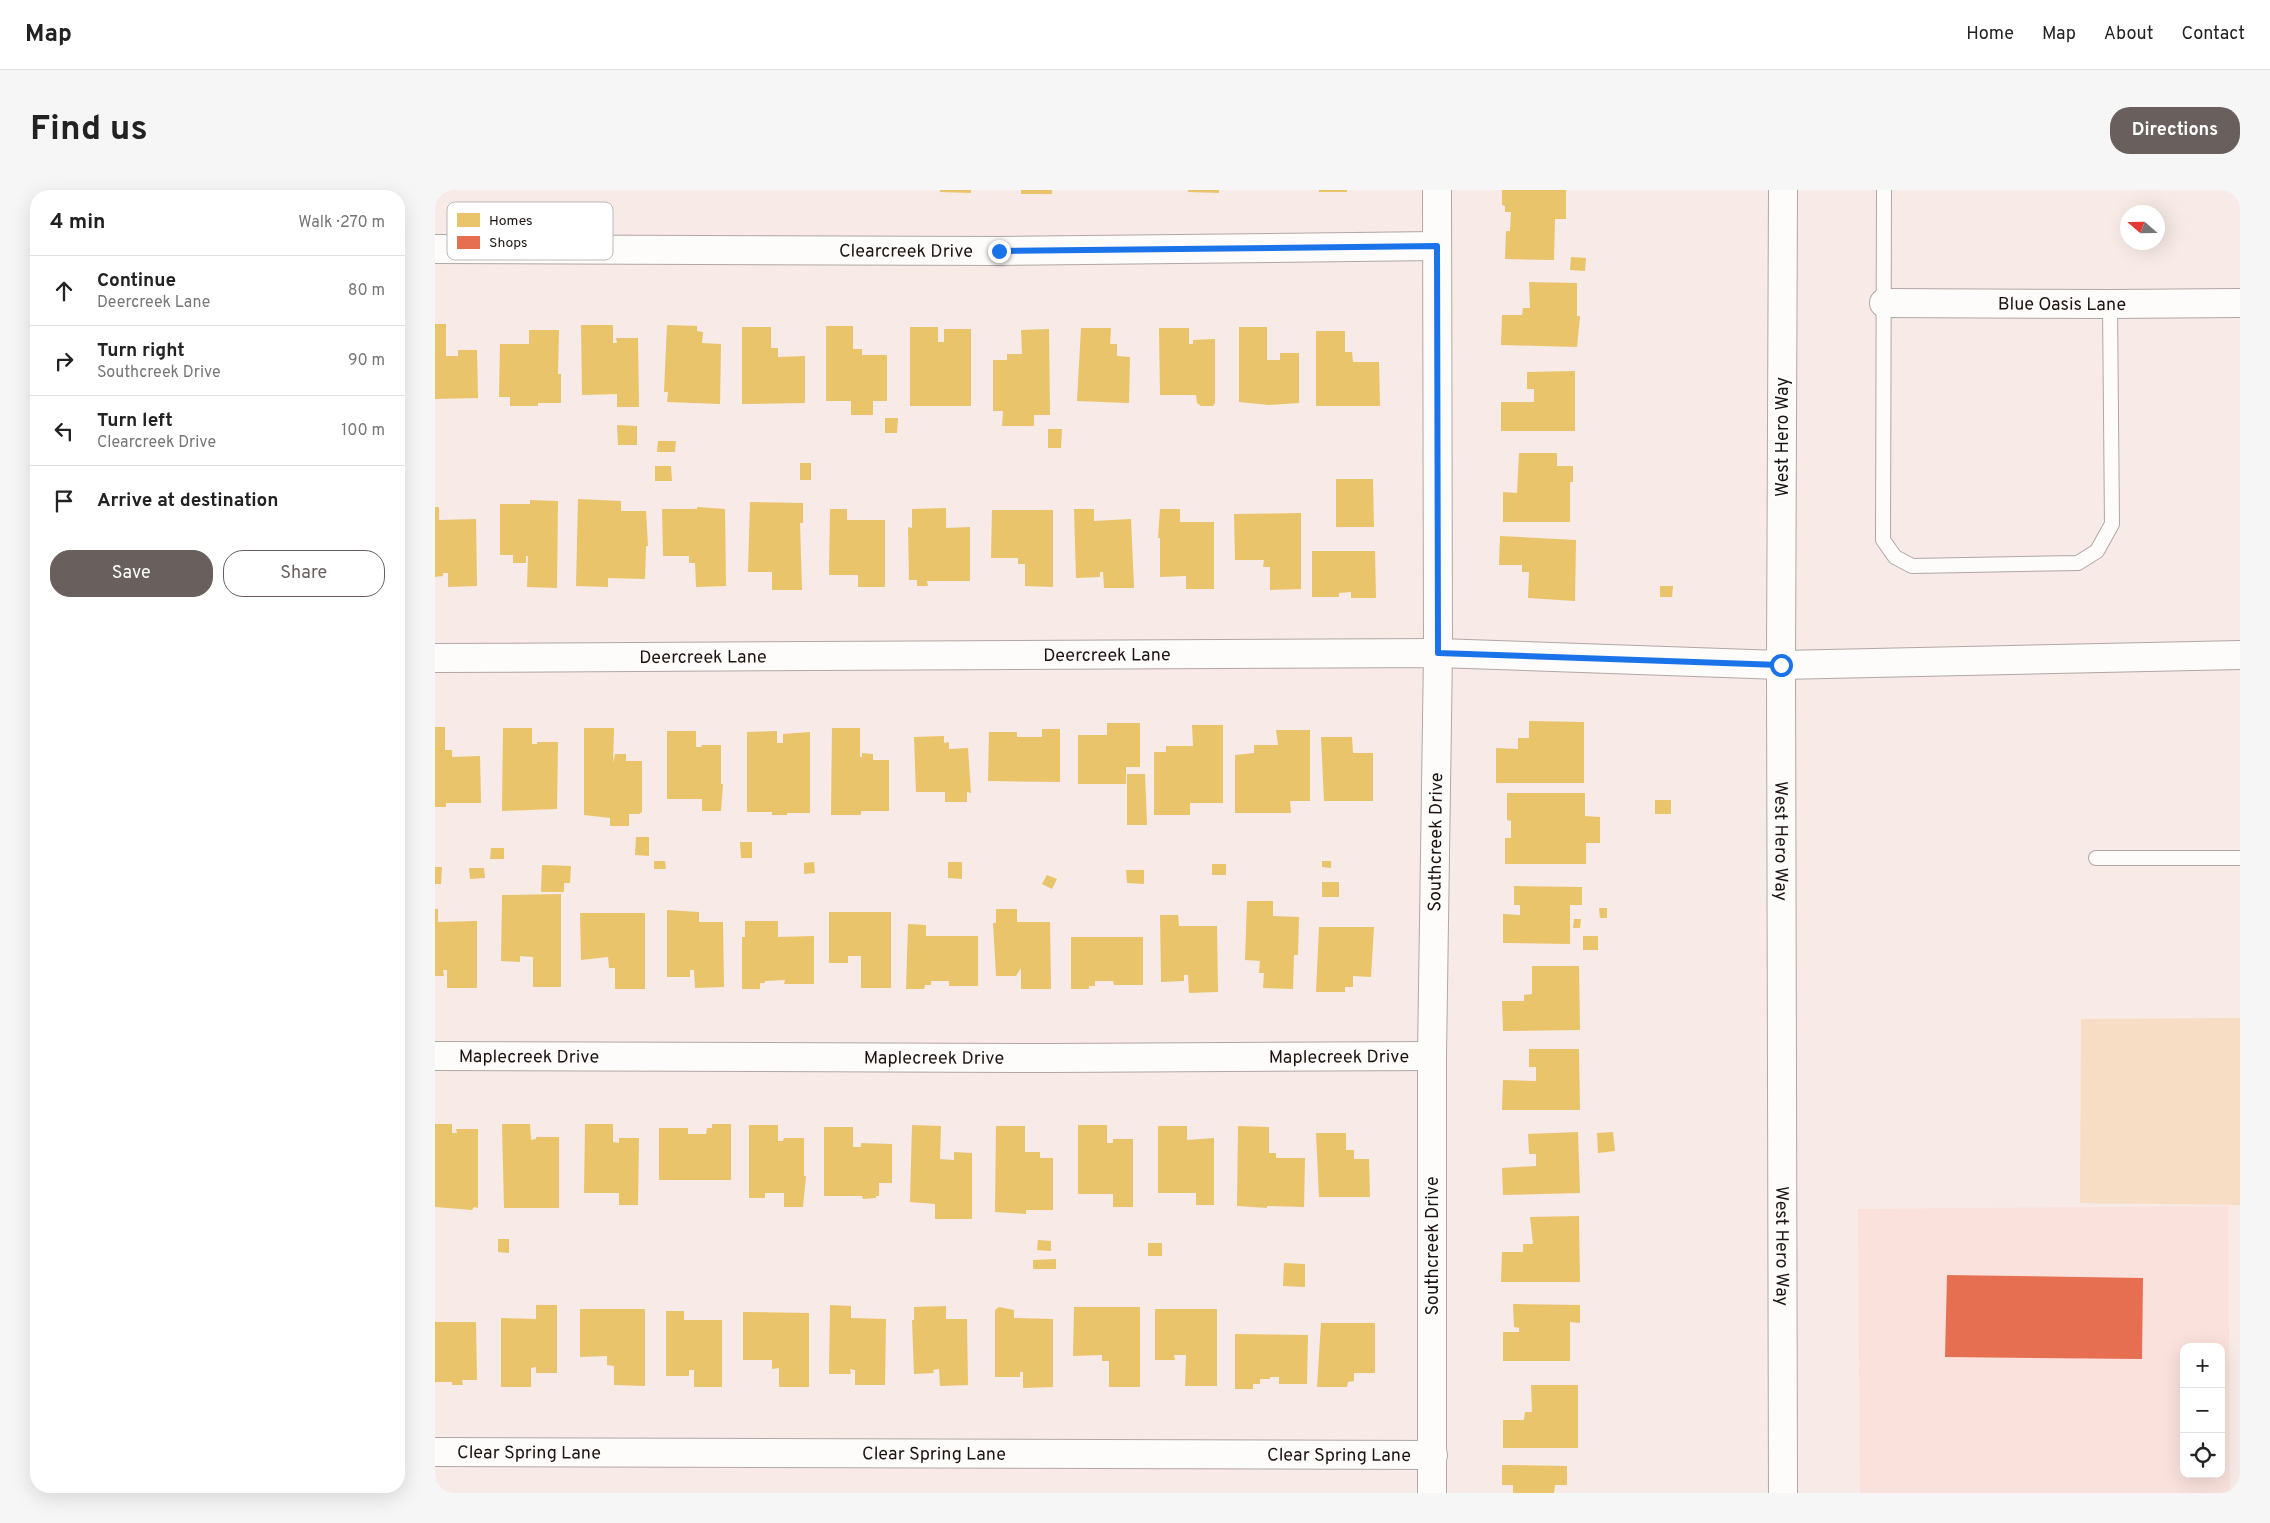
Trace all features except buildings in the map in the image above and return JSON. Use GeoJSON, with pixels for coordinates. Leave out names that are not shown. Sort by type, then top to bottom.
{"type":"FeatureCollection","features":[{"type":"Feature","properties":{"kind":"street","name":"Southcreek Drive"},"geometry":{"type":"LineString","coordinates":[[1433,1493],[1432,1056],[1438,653],[1437,190]]}},
{"type":"Feature","properties":{"kind":"street","name":"West Hero Way"},"geometry":{"type":"LineString","coordinates":[[1783,190],[1781,665],[1783,1493]]}},
{"type":"Feature","properties":{"kind":"street","name":"Clearcreek Drive"},"geometry":{"type":"LineString","coordinates":[[613,250],[999,251],[1437,246]]}},
{"type":"Feature","properties":{"kind":"street","name":"Blue Oasis Lane"},"geometry":{"type":"LineString","coordinates":[[1884,303],[2240,303]]}},
{"type":"Feature","properties":{"kind":"street","name":"Deercreek Lane"},"geometry":{"type":"LineString","coordinates":[[435,658],[1438,653],[1781,665],[2240,655]]}},
{"type":"Feature","properties":{"kind":"street","name":"Maplecreek Drive"},"geometry":{"type":"LineString","coordinates":[[435,1056],[1043,1058],[1432,1056]]}},
{"type":"Feature","properties":{"kind":"street","name":"Clear Spring Lane"},"geometry":{"type":"LineString","coordinates":[[435,1452],[1433,1455]]}},
{"type":"Feature","properties":{"kind":"lane"},"geometry":{"type":"LineString","coordinates":[[1884,190],[1883,540],[1895,557],[1912,566],[2078,563],[2097,551],[2112,524],[2111,304]]}},
{"type":"Feature","properties":{"kind":"lane"},"geometry":{"type":"LineString","coordinates":[[2096,858],[2240,858]]}},
{"type":"Feature","properties":{"kind":"shaded area"},"geometry":{"type":"Polygon","coordinates":[[[2240,1018],[2240,1205],[2080,1203],[2081,1019],[2240,1018]]]}},
{"type":"Feature","properties":{"kind":"shaded area"},"geometry":{"type":"Polygon","coordinates":[[[2228,1206],[2230,1493],[1860,1493],[1858,1209],[2228,1206]]]}},
{"type":"Feature","properties":{"kind":"route"},"geometry":{"type":"LineString","coordinates":[[999,251],[1437,246],[1438,653],[1781,665]]}}]}
